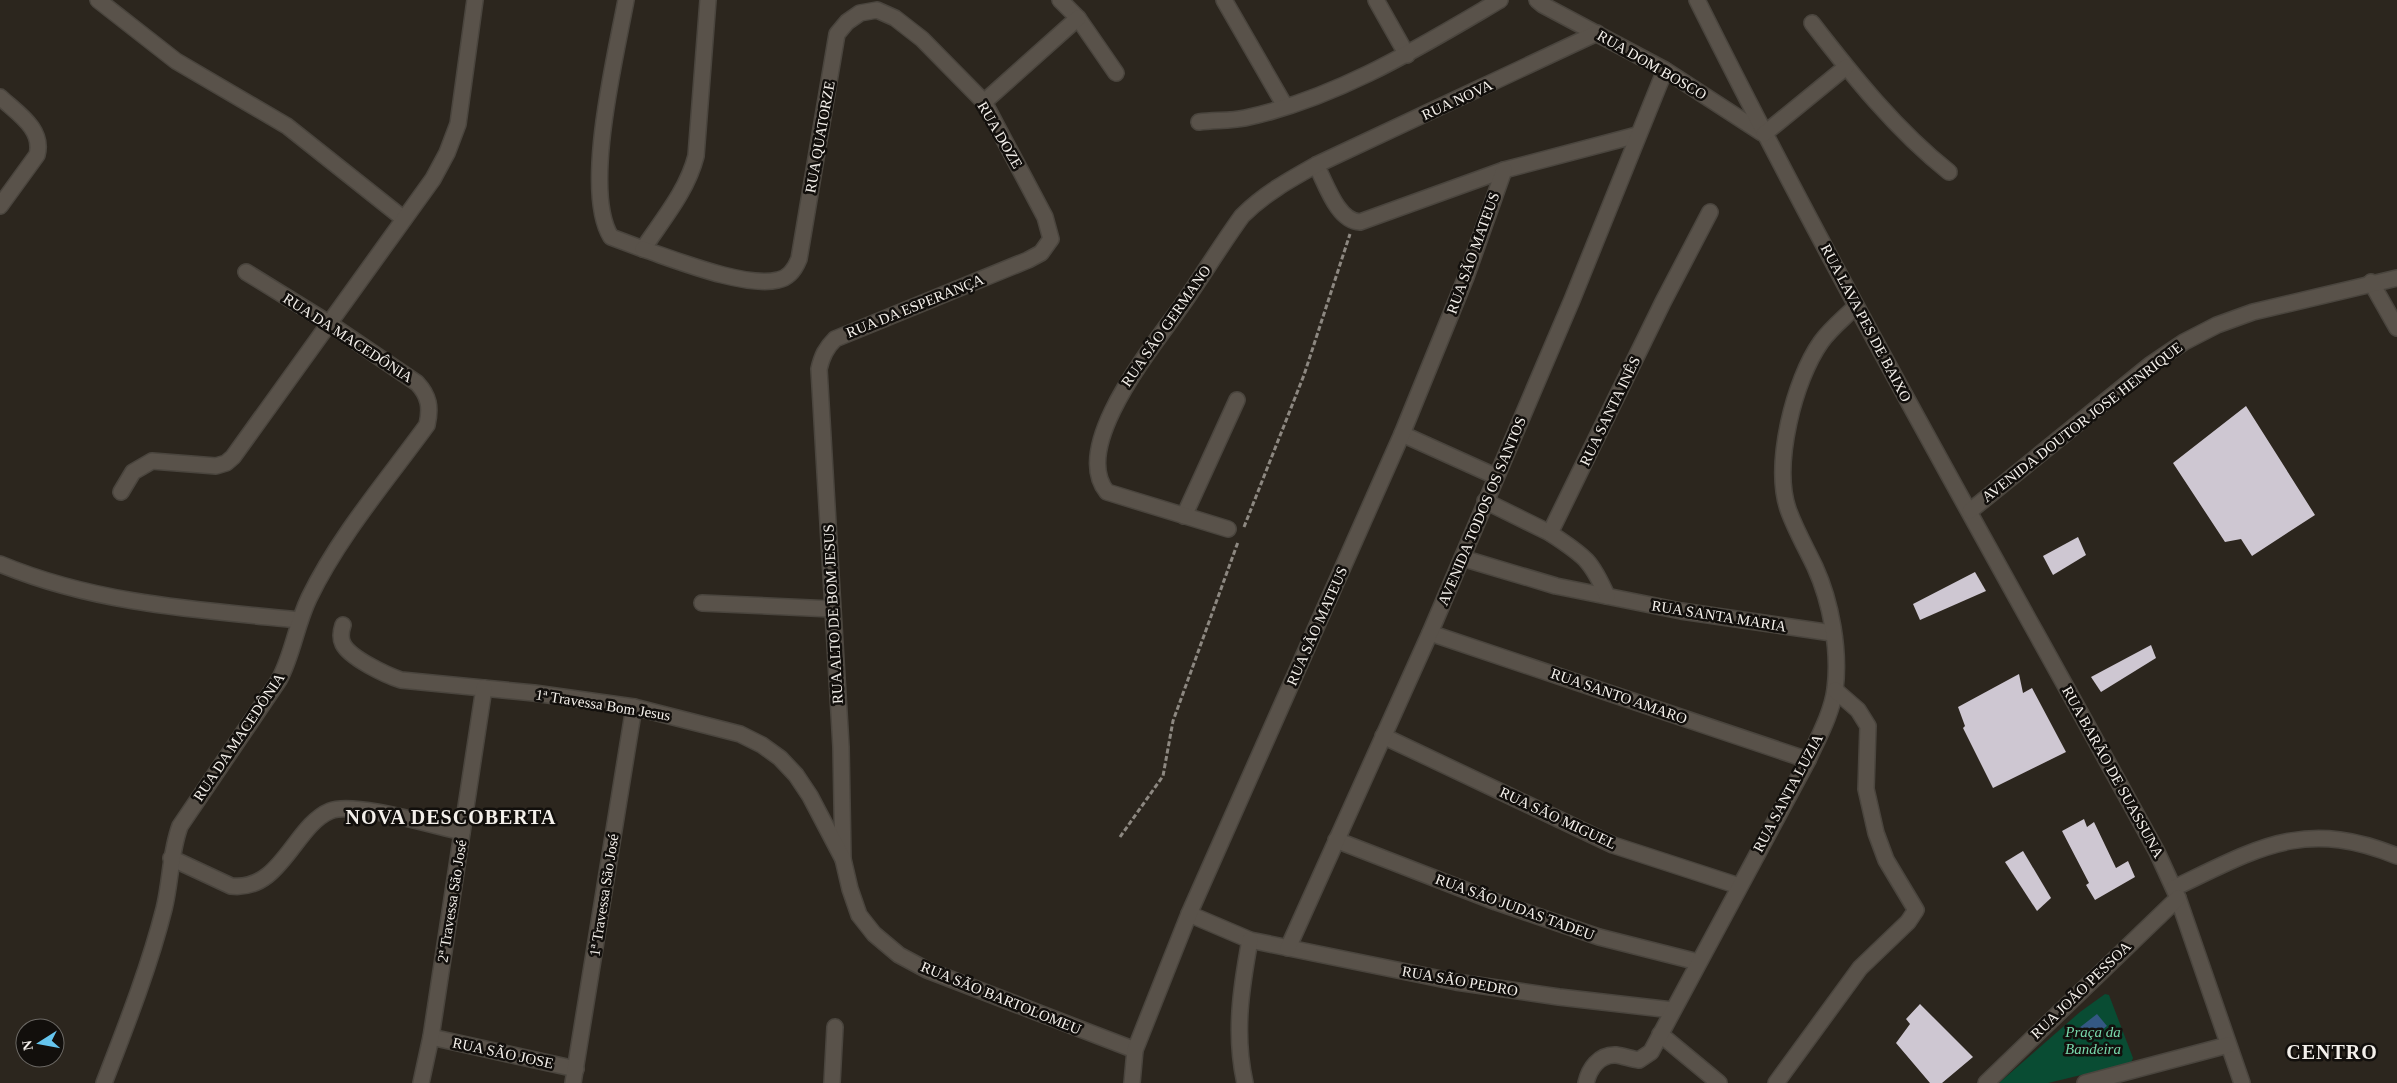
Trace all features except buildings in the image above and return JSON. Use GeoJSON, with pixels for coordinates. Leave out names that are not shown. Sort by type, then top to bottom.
{"type":"FeatureCollection","features":[{"type":"Feature","properties":{"kind":"street"},"geometry":{"type":"LineString","coordinates":[[98,0],[176,61],[287,126],[404,219]]}},
{"type":"Feature","properties":{"kind":"street"},"geometry":{"type":"LineString","coordinates":[[121,492],[133,472],[152,461],[216,466],[226,463],[233,457],[330,324],[433,180],[447,154],[458,124],[475,0]]}},
{"type":"Feature","properties":{"kind":"street"},"geometry":{"type":"LineString","coordinates":[[626,0],[601,146],[600,196],[602,219],[611,237],[643,249],[682,192],[691,175],[696,156],[708,0]]}},
{"type":"Feature","properties":{"kind":"street"},"geometry":{"type":"LineString","coordinates":[[1060,0],[1078,18],[1116,73]]}},
{"type":"Feature","properties":{"kind":"street"},"geometry":{"type":"LineString","coordinates":[[1224,0],[1285,106]]}},
{"type":"Feature","properties":{"kind":"street"},"geometry":{"type":"LineString","coordinates":[[1376,0],[1407,55]]}},
{"type":"Feature","properties":{"kind":"street"},"geometry":{"type":"LineString","coordinates":[[1200,122],[1243,118],[1285,106],[1343,85],[1407,55],[1500,0]]}},
{"type":"Feature","properties":{"kind":"street","name":"RUA DOM BOSCO"},"geometry":{"type":"LineString","coordinates":[[1537,0],[1665,70],[1764,134]]}},
{"type":"Feature","properties":{"kind":"street","name":"RUA LAVA PES DE BAIXO"},"geometry":{"type":"LineString","coordinates":[[1697,0],[1764,134],[1855,307],[1970,511]]}},
{"type":"Feature","properties":{"kind":"street","name":"RUA QUATORZE"},"geometry":{"type":"LineString","coordinates":[[643,249],[713,271],[758,281],[780,280],[790,275],[799,259],[837,34],[847,22],[860,13],[877,10]]}},
{"type":"Feature","properties":{"kind":"street","name":"RUA DOZE"},"geometry":{"type":"LineString","coordinates":[[877,10],[895,18],[922,39],[984,102],[1045,217],[1049,230],[1050,239],[1047,247],[1028,260]]}},
{"type":"Feature","properties":{"kind":"street"},"geometry":{"type":"LineString","coordinates":[[984,102],[1078,18]]}},
{"type":"Feature","properties":{"kind":"street"},"geometry":{"type":"LineString","coordinates":[[1812,23],[1846,67],[1908,137],[1949,172]]}},
{"type":"Feature","properties":{"kind":"street","name":"RUA NOVA"},"geometry":{"type":"LineString","coordinates":[[1316,165],[1597,33]]}},
{"type":"Feature","properties":{"kind":"street"},"geometry":{"type":"LineString","coordinates":[[1764,134],[1846,67]]}},
{"type":"Feature","properties":{"kind":"street","name":"AVENIDA TODOS OS SANTOS"},"geometry":{"type":"LineString","coordinates":[[1288,948],[1430,633],[1495,476],[1572,300],[1637,134],[1665,70]]}},
{"type":"Feature","properties":{"kind":"street"},"geometry":{"type":"LineString","coordinates":[[0,97],[35,131],[39,147],[37,155],[0,206]]}},
{"type":"Feature","properties":{"kind":"street"},"geometry":{"type":"LineString","coordinates":[[1316,165],[1342,214],[1354,222],[1360,222],[1504,170],[1637,134]]}},
{"type":"Feature","properties":{"kind":"street","name":"RUA SÃO GERMANO"},"geometry":{"type":"LineString","coordinates":[[1228,530],[1107,492],[1101,485],[1097,465],[1109,419],[1130,376],[1242,216],[1279,185],[1316,165]]}},
{"type":"Feature","properties":{"kind":"street","name":"RUA SÃO MATEUS"},"geometry":{"type":"LineString","coordinates":[[1132,1083],[1135,1050],[1189,914],[1402,434],[1466,277],[1504,170]]}},
{"type":"Feature","properties":{"kind":"street","name":"RUA SANTA INÊS"},"geometry":{"type":"LineString","coordinates":[[1550,533],[1663,302],[1710,212]]}},
{"type":"Feature","properties":{"kind":"street","name":"RUA DA ESPERANÇA"},"geometry":{"type":"LineString","coordinates":[[819,369],[827,347],[834,339],[1028,260]]}},
{"type":"Feature","properties":{"kind":"street","name":"RUA DA MACEDÔNIA"},"geometry":{"type":"LineString","coordinates":[[104,1083],[129,1018],[164,909],[172,858],[180,826],[279,680],[291,656],[300,620],[320,578],[342,542],[427,424],[429,413],[429,402],[425,392],[417,383],[330,324],[246,272]]}},
{"type":"Feature","properties":{"kind":"street","name":"AVENIDA DOUTOR JOSE HENRIQUE"},"geometry":{"type":"LineString","coordinates":[[1970,511],[2150,365],[2184,342],[2218,325],[2253,312],[2372,282],[2397,278]]}},
{"type":"Feature","properties":{"kind":"street"},"geometry":{"type":"LineString","coordinates":[[2372,282],[2397,328]]}},
{"type":"Feature","properties":{"kind":"street","name":"RUA SANTA LUZIA"},"geometry":{"type":"LineString","coordinates":[[1586,1083],[1594,1065],[1606,1056],[1618,1055],[1634,1060],[1644,1058],[1651,1052],[1808,760],[1824,725],[1835,690],[1832,633],[1827,604],[1816,569],[1788,509],[1782,470],[1790,420],[1798,387],[1809,361],[1822,341],[1855,307]]}},
{"type":"Feature","properties":{"kind":"street","name":"RUA ALTO DE BOM JESUS"},"geometry":{"type":"LineString","coordinates":[[819,369],[843,794],[843,859]]}},
{"type":"Feature","properties":{"kind":"street"},"geometry":{"type":"LineString","coordinates":[[1184,516],[1237,400]]}},
{"type":"Feature","properties":{"kind":"street"},"geometry":{"type":"LineString","coordinates":[[1402,434],[1495,476]]}},
{"type":"Feature","properties":{"kind":"street"},"geometry":{"type":"LineString","coordinates":[[1485,501],[1550,533],[1585,557],[1598,575],[1606,596]]}},
{"type":"Feature","properties":{"kind":"street","name":"RUA BARÃO DE SUASSUNA"},"geometry":{"type":"LineString","coordinates":[[1970,511],[2157,852],[2176,893],[2242,1083]]}},
{"type":"Feature","properties":{"kind":"street","name":"RUA SANTA MARIA"},"geometry":{"type":"LineString","coordinates":[[1462,558],[1556,586],[1737,621],[1832,633]]}},
{"type":"Feature","properties":{"kind":"street"},"geometry":{"type":"LineString","coordinates":[[0,564],[27,575],[78,591],[117,600],[300,620]]}},
{"type":"Feature","properties":{"kind":"street"},"geometry":{"type":"LineString","coordinates":[[0,576],[27,575]]}},
{"type":"Feature","properties":{"kind":"street"},"geometry":{"type":"LineString","coordinates":[[702,603],[832,609]]}},
{"type":"Feature","properties":{"kind":"street","name":"1ª Travessa Bom Jesus"},"geometry":{"type":"LineString","coordinates":[[343,624],[341,639],[349,652],[388,676],[401,680],[484,688],[634,707],[740,734],[780,758],[796,775],[810,796],[843,859],[850,889],[859,915],[874,934]]}},
{"type":"Feature","properties":{"kind":"street","name":"RUA SANTO AMARO"},"geometry":{"type":"LineString","coordinates":[[1430,633],[1808,760]]}},
{"type":"Feature","properties":{"kind":"street","name":"2ª Travessa São José"},"geometry":{"type":"LineString","coordinates":[[421,1083],[431,1037],[484,688]]}},
{"type":"Feature","properties":{"kind":"street"},"geometry":{"type":"LineString","coordinates":[[1776,1083],[1860,968],[1915,915],[1915,906],[1886,860],[1876,833],[1866,789],[1868,726],[1858,710],[1835,690]]}},
{"type":"Feature","properties":{"kind":"street","name":"1ª Travessa São José"},"geometry":{"type":"LineString","coordinates":[[574,1076],[634,707]]}},
{"type":"Feature","properties":{"kind":"street","name":"RUA SÃO MIGUEL"},"geometry":{"type":"LineString","coordinates":[[1383,736],[1613,845],[1739,886]]}},
{"type":"Feature","properties":{"kind":"street"},"geometry":{"type":"LineString","coordinates":[[172,858],[231,886],[240,887],[249,886],[260,880],[282,861],[318,818],[331,810],[358,809],[462,832]]}},
{"type":"Feature","properties":{"kind":"street","name":"RUA JOÃO PESSOA"},"geometry":{"type":"LineString","coordinates":[[1986,1083],[2176,893],[2244,855],[2306,838],[2336,838],[2369,845],[2397,856]]}},
{"type":"Feature","properties":{"kind":"street","name":"RUA SÃO JUDAS TADEU"},"geometry":{"type":"LineString","coordinates":[[1336,840],[1496,902],[1589,934],[1698,962]]}},
{"type":"Feature","properties":{"kind":"street","name":"RUA SÃO PEDRO"},"geometry":{"type":"LineString","coordinates":[[1189,914],[1250,940],[1456,982],[1559,997],[1672,1010]]}},
{"type":"Feature","properties":{"kind":"street","name":"RUA SÃO BARTOLOMEU"},"geometry":{"type":"LineString","coordinates":[[874,934],[899,955],[927,970],[1135,1050]]}},
{"type":"Feature","properties":{"kind":"street"},"geometry":{"type":"LineString","coordinates":[[1245,1083],[1238,1033],[1240,1003],[1250,940]]}},
{"type":"Feature","properties":{"kind":"street"},"geometry":{"type":"LineString","coordinates":[[832,1083],[835,1027]]}},
{"type":"Feature","properties":{"kind":"street"},"geometry":{"type":"LineString","coordinates":[[1660,1034],[1719,1083]]}},
{"type":"Feature","properties":{"kind":"street","name":"RUA SÃO JOSE"},"geometry":{"type":"LineString","coordinates":[[431,1037],[574,1076]]}},
{"type":"Feature","properties":{"kind":"street"},"geometry":{"type":"LineString","coordinates":[[2085,1083],[2228,1045]]}},
{"type":"Feature","properties":{"kind":"green space","name":"Praça da Bandeira"},"geometry":{"type":"Polygon","coordinates":[[[2105,994],[2109,995],[2133,1058],[2131,1063],[2048,1083],[1999,1083],[2080,1012],[2105,994]]]}},
{"type":"Feature","properties":{"kind":"water"},"geometry":{"type":"Polygon","coordinates":[[[2097,1014],[2107,1026],[2089,1040],[2079,1028],[2097,1014]]]}},
{"type":"Feature","properties":{"kind":"district","name":"NOVA DESCOBERTA"},"geometry":{"type":"Point","coordinates":[451,817]}},
{"type":"Feature","properties":{"kind":"district","name":"CENTRO"},"geometry":{"type":"Point","coordinates":[2332,1052]}}]}
